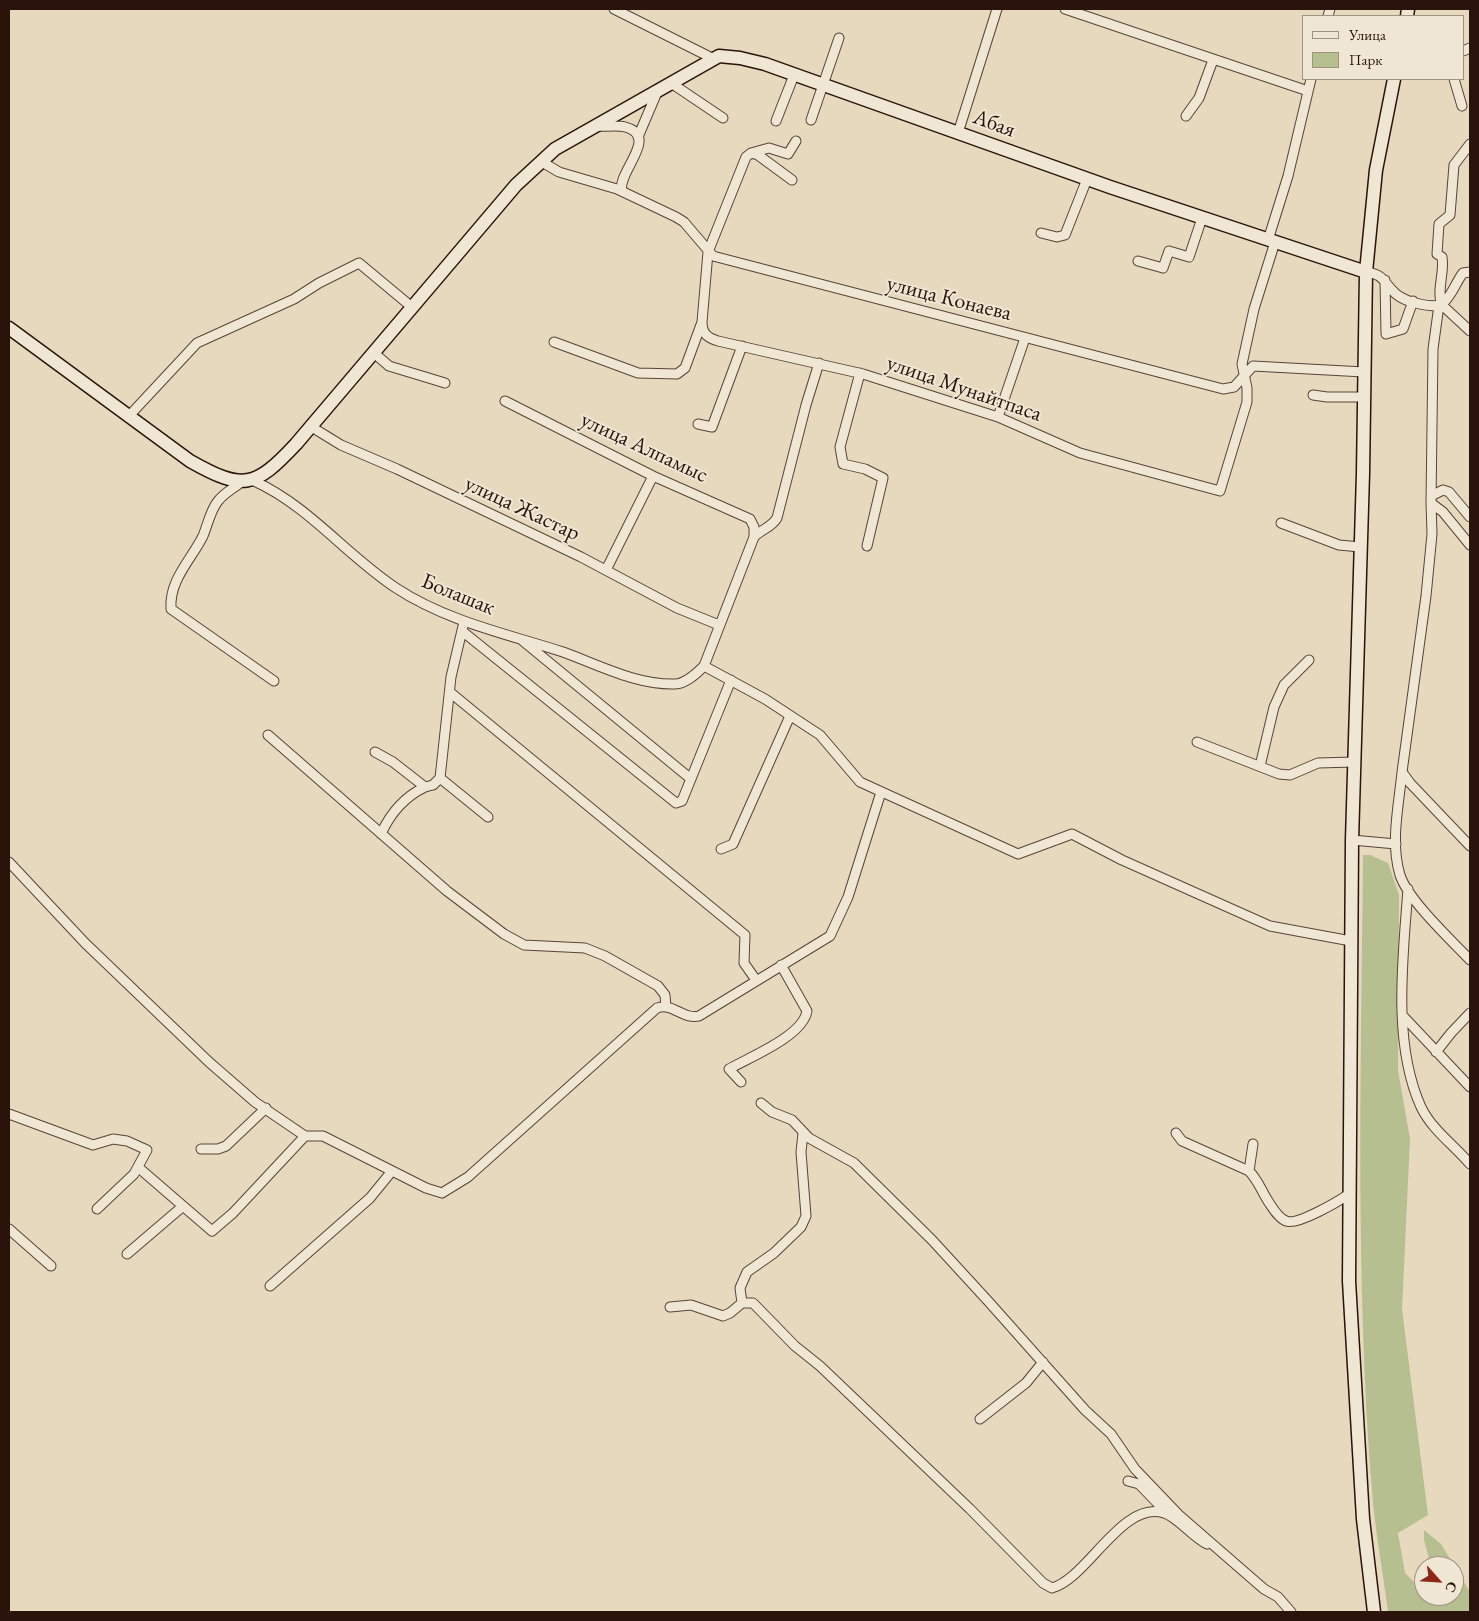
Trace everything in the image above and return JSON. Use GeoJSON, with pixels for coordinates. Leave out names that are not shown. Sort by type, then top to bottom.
{"type":"FeatureCollection","features":[{"type":"Feature","properties":{"kind":"street","name":"Абая"},"geometry":{"type":"LineString","coordinates":[[614,9],[712,58],[728,56],[740,58],[794,75],[1087,179],[1366,272]]}},
{"type":"Feature","properties":{"kind":"street"},"geometry":{"type":"LineString","coordinates":[[958,133],[997,9]]}},
{"type":"Feature","properties":{"kind":"street"},"geometry":{"type":"LineString","coordinates":[[1065,9],[1308,91]]}},
{"type":"Feature","properties":{"kind":"street"},"geometry":{"type":"LineString","coordinates":[[812,120],[839,38]]}},
{"type":"Feature","properties":{"kind":"street"},"geometry":{"type":"LineString","coordinates":[[274,681],[171,609],[174,585],[179,573],[198,546],[214,506],[220,498],[282,459],[412,308],[472,234],[516,185],[555,149],[712,58]]}},
{"type":"Feature","properties":{"kind":"street"},"geometry":{"type":"LineString","coordinates":[[1186,116],[1199,98],[1212,60]]}},
{"type":"Feature","properties":{"kind":"street"},"geometry":{"type":"LineString","coordinates":[[776,121],[794,75]]}},
{"type":"Feature","properties":{"kind":"street"},"geometry":{"type":"LineString","coordinates":[[1245,374],[1242,364],[1247,334],[1295,150],[1311,80]]}},
{"type":"Feature","properties":{"kind":"street"},"geometry":{"type":"LineString","coordinates":[[1374,1612],[1363,1519],[1349,1281],[1352,840],[1366,272],[1376,170],[1395,80]]}},
{"type":"Feature","properties":{"kind":"street"},"geometry":{"type":"LineString","coordinates":[[1454,80],[1462,106]]}},
{"type":"Feature","properties":{"kind":"street"},"geometry":{"type":"LineString","coordinates":[[671,83],[723,118]]}},
{"type":"Feature","properties":{"kind":"street"},"geometry":{"type":"LineString","coordinates":[[638,137],[658,90]]}},
{"type":"Feature","properties":{"kind":"street"},"geometry":{"type":"LineString","coordinates":[[595,126],[626,127],[633,130],[638,137],[640,144],[637,155],[621,180],[622,191]]}},
{"type":"Feature","properties":{"kind":"street"},"geometry":{"type":"LineString","coordinates":[[554,342],[638,373],[677,374],[685,368],[702,322],[708,252],[740,167],[751,153],[769,148],[788,154],[796,141]]}},
{"type":"Feature","properties":{"kind":"street"},"geometry":{"type":"LineString","coordinates":[[1470,144],[1454,166],[1450,215],[1439,224],[1437,239],[1437,254],[1442,257],[1444,268],[1433,349],[1432,534],[1426,596],[1402,772],[1396,844],[1400,875],[1408,889],[1470,960]]}},
{"type":"Feature","properties":{"kind":"street"},"geometry":{"type":"LineString","coordinates":[[751,153],[758,155],[792,180]]}},
{"type":"Feature","properties":{"kind":"street","name":"улица Конаева"},"geometry":{"type":"LineString","coordinates":[[542,162],[559,172],[622,191],[684,222],[713,256],[1223,389],[1234,386],[1253,366],[1364,372]]}},
{"type":"Feature","properties":{"kind":"street"},"geometry":{"type":"LineString","coordinates":[[1041,233],[1058,237],[1065,235],[1087,179]]}},
{"type":"Feature","properties":{"kind":"street"},"geometry":{"type":"LineString","coordinates":[[1138,261],[1163,268],[1169,251],[1189,257],[1202,218]]}},
{"type":"Feature","properties":{"kind":"street"},"geometry":{"type":"LineString","coordinates":[[128,417],[198,343],[294,299],[319,282],[359,263],[412,308]]}},
{"type":"Feature","properties":{"kind":"street"},"geometry":{"type":"LineString","coordinates":[[1366,272],[1377,273],[1396,294],[1424,306],[1440,305],[1470,331]]}},
{"type":"Feature","properties":{"kind":"street"},"geometry":{"type":"LineString","coordinates":[[1440,305],[1463,273],[1470,272]]}},
{"type":"Feature","properties":{"kind":"street"},"geometry":{"type":"LineString","coordinates":[[1385,280],[1386,334],[1403,329],[1413,301]]}},
{"type":"Feature","properties":{"kind":"street","name":"улица Мунайтпаса"},"geometry":{"type":"LineString","coordinates":[[702,322],[704,333],[710,338],[860,373],[998,417],[1080,453],[1220,491],[1247,402],[1245,374]]}},
{"type":"Feature","properties":{"kind":"street"},"geometry":{"type":"LineString","coordinates":[[9,328],[128,417],[213,474],[232,481],[248,481]]}},
{"type":"Feature","properties":{"kind":"street"},"geometry":{"type":"LineString","coordinates":[[998,417],[1025,338]]}},
{"type":"Feature","properties":{"kind":"street"},"geometry":{"type":"LineString","coordinates":[[698,424],[712,427],[742,346]]}},
{"type":"Feature","properties":{"kind":"street"},"geometry":{"type":"LineString","coordinates":[[374,353],[389,366],[445,383]]}},
{"type":"Feature","properties":{"kind":"street"},"geometry":{"type":"LineString","coordinates":[[819,364],[803,414],[778,518],[774,524],[754,537],[704,666],[731,680],[820,734],[860,782],[1018,854],[1072,834],[1122,860],[1270,926],[1351,941]]}},
{"type":"Feature","properties":{"kind":"street"},"geometry":{"type":"LineString","coordinates":[[860,373],[840,447],[840,458],[843,464],[865,469],[883,478],[867,546]]}},
{"type":"Feature","properties":{"kind":"street"},"geometry":{"type":"LineString","coordinates":[[1313,395],[1328,398],[1364,397]]}},
{"type":"Feature","properties":{"kind":"street","name":"улица Алпамыс"},"geometry":{"type":"LineString","coordinates":[[505,401],[653,476],[750,519],[754,527],[754,537]]}},
{"type":"Feature","properties":{"kind":"street","name":"улица Жастар"},"geometry":{"type":"LineString","coordinates":[[310,426],[341,445],[397,469],[606,570],[677,608],[719,625]]}},
{"type":"Feature","properties":{"kind":"street"},"geometry":{"type":"LineString","coordinates":[[606,570],[653,476]]}},
{"type":"Feature","properties":{"kind":"street","name":"Болашак"},"geometry":{"type":"LineString","coordinates":[[248,481],[296,505],[361,562],[396,589],[464,621],[518,637],[633,679],[677,684],[695,674],[704,666]]}},
{"type":"Feature","properties":{"kind":"street"},"geometry":{"type":"LineString","coordinates":[[1431,500],[1443,490],[1449,492],[1470,517]]}},
{"type":"Feature","properties":{"kind":"street"},"geometry":{"type":"LineString","coordinates":[[1431,500],[1470,545]]}},
{"type":"Feature","properties":{"kind":"street"},"geometry":{"type":"LineString","coordinates":[[1281,524],[1339,545],[1360,547]]}},
{"type":"Feature","properties":{"kind":"street"},"geometry":{"type":"LineString","coordinates":[[381,834],[392,812],[417,791],[433,785],[440,778],[451,693],[451,677],[464,621]]}},
{"type":"Feature","properties":{"kind":"street"},"geometry":{"type":"LineString","coordinates":[[462,631],[676,803],[682,801],[731,680]]}},
{"type":"Feature","properties":{"kind":"street"},"geometry":{"type":"LineString","coordinates":[[518,637],[691,779]]}},
{"type":"Feature","properties":{"kind":"street"},"geometry":{"type":"LineString","coordinates":[[1260,766],[1274,707],[1284,685],[1309,660]]}},
{"type":"Feature","properties":{"kind":"street"},"geometry":{"type":"LineString","coordinates":[[451,693],[745,935],[744,963],[756,980]]}},
{"type":"Feature","properties":{"kind":"street"},"geometry":{"type":"LineString","coordinates":[[721,849],[733,844],[790,716]]}},
{"type":"Feature","properties":{"kind":"street"},"geometry":{"type":"LineString","coordinates":[[268,735],[447,891],[504,934],[524,945],[580,947],[604,956],[658,986],[665,995],[666,1006]]}},
{"type":"Feature","properties":{"kind":"street"},"geometry":{"type":"LineString","coordinates":[[1197,742],[1279,774],[1290,775],[1318,763],[1354,762]]}},
{"type":"Feature","properties":{"kind":"street"},"geometry":{"type":"LineString","coordinates":[[375,752],[425,787]]}},
{"type":"Feature","properties":{"kind":"street"},"geometry":{"type":"LineString","coordinates":[[1402,772],[1410,783],[1470,846]]}},
{"type":"Feature","properties":{"kind":"street"},"geometry":{"type":"LineString","coordinates":[[440,778],[488,817]]}},
{"type":"Feature","properties":{"kind":"street"},"geometry":{"type":"LineString","coordinates":[[9,862],[106,964],[216,1068],[255,1102],[305,1136],[323,1136],[392,1171],[442,1193],[457,1185],[657,1008],[666,1006],[691,1018],[699,1016],[830,936],[834,931],[848,897],[881,792]]}},
{"type":"Feature","properties":{"kind":"street"},"geometry":{"type":"LineString","coordinates":[[1352,840],[1396,844]]}},
{"type":"Feature","properties":{"kind":"street"},"geometry":{"type":"LineString","coordinates":[[1408,889],[1403,1016],[1408,1070],[1422,1108],[1437,1131],[1470,1164]]}},
{"type":"Feature","properties":{"kind":"street"},"geometry":{"type":"LineString","coordinates":[[741,1082],[729,1069],[788,1036],[804,1022],[806,1017],[807,1011],[781,965]]}},
{"type":"Feature","properties":{"kind":"street"},"geometry":{"type":"LineString","coordinates":[[1436,1052],[1470,1013]]}},
{"type":"Feature","properties":{"kind":"street"},"geometry":{"type":"LineString","coordinates":[[1403,1016],[1470,1087]]}},
{"type":"Feature","properties":{"kind":"street"},"geometry":{"type":"LineString","coordinates":[[760,1103],[772,1112],[792,1120],[802,1133],[854,1163],[932,1240],[1085,1410],[1111,1434],[1135,1468],[1180,1516],[1264,1589],[1278,1597],[1291,1612]]}},
{"type":"Feature","properties":{"kind":"street"},"geometry":{"type":"LineString","coordinates":[[201,1149],[218,1149],[226,1146],[266,1108]]}},
{"type":"Feature","properties":{"kind":"street"},"geometry":{"type":"LineString","coordinates":[[9,1114],[93,1145],[113,1139],[127,1141],[147,1150],[139,1168],[124,1186],[97,1209]]}},
{"type":"Feature","properties":{"kind":"street"},"geometry":{"type":"LineString","coordinates":[[742,1303],[740,1288],[747,1272],[774,1253],[801,1227],[806,1216],[801,1159],[802,1133]]}},
{"type":"Feature","properties":{"kind":"street"},"geometry":{"type":"LineString","coordinates":[[1176,1134],[1182,1141],[1249,1171],[1257,1179],[1277,1214],[1284,1221],[1291,1222],[1310,1215],[1350,1194]]}},
{"type":"Feature","properties":{"kind":"street"},"geometry":{"type":"LineString","coordinates":[[139,1168],[207,1229],[212,1231],[217,1229],[305,1136]]}},
{"type":"Feature","properties":{"kind":"street"},"geometry":{"type":"LineString","coordinates":[[1249,1171],[1253,1144]]}},
{"type":"Feature","properties":{"kind":"street"},"geometry":{"type":"LineString","coordinates":[[270,1286],[370,1198],[392,1171]]}},
{"type":"Feature","properties":{"kind":"street"},"geometry":{"type":"LineString","coordinates":[[127,1254],[182,1207]]}},
{"type":"Feature","properties":{"kind":"street"},"geometry":{"type":"LineString","coordinates":[[9,1229],[51,1266]]}},
{"type":"Feature","properties":{"kind":"street"},"geometry":{"type":"LineString","coordinates":[[670,1307],[691,1306],[723,1316],[742,1303],[753,1303],[768,1316],[795,1346],[820,1366],[970,1509],[1043,1582],[1052,1588],[1067,1582],[1106,1540],[1126,1523],[1140,1515],[1160,1512],[1167,1513]]}},
{"type":"Feature","properties":{"kind":"street"},"geometry":{"type":"LineString","coordinates":[[980,1419],[1026,1383],[1043,1362]]}},
{"type":"Feature","properties":{"kind":"street"},"geometry":{"type":"LineString","coordinates":[[1128,1481],[1139,1484],[1167,1513],[1198,1539],[1220,1549]]}},
{"type":"Feature","properties":{"kind":"green space"},"geometry":{"type":"Polygon","coordinates":[[[1363,855],[1370,855],[1388,863],[1399,895],[1398,1070],[1410,1139],[1402,1309],[1428,1515],[1398,1533],[1405,1573],[1414,1582],[1414,1606],[1464,1606],[1464,1582],[1470,1592],[1470,1612],[1388,1612],[1372,1491],[1367,1412],[1361,1253],[1360,1094],[1363,855]]]}},
{"type":"Feature","properties":{"kind":"green space"},"geometry":{"type":"Polygon","coordinates":[[[1424,1530],[1441,1544],[1448,1556],[1428,1556],[1424,1540],[1424,1530]]]}}]}
